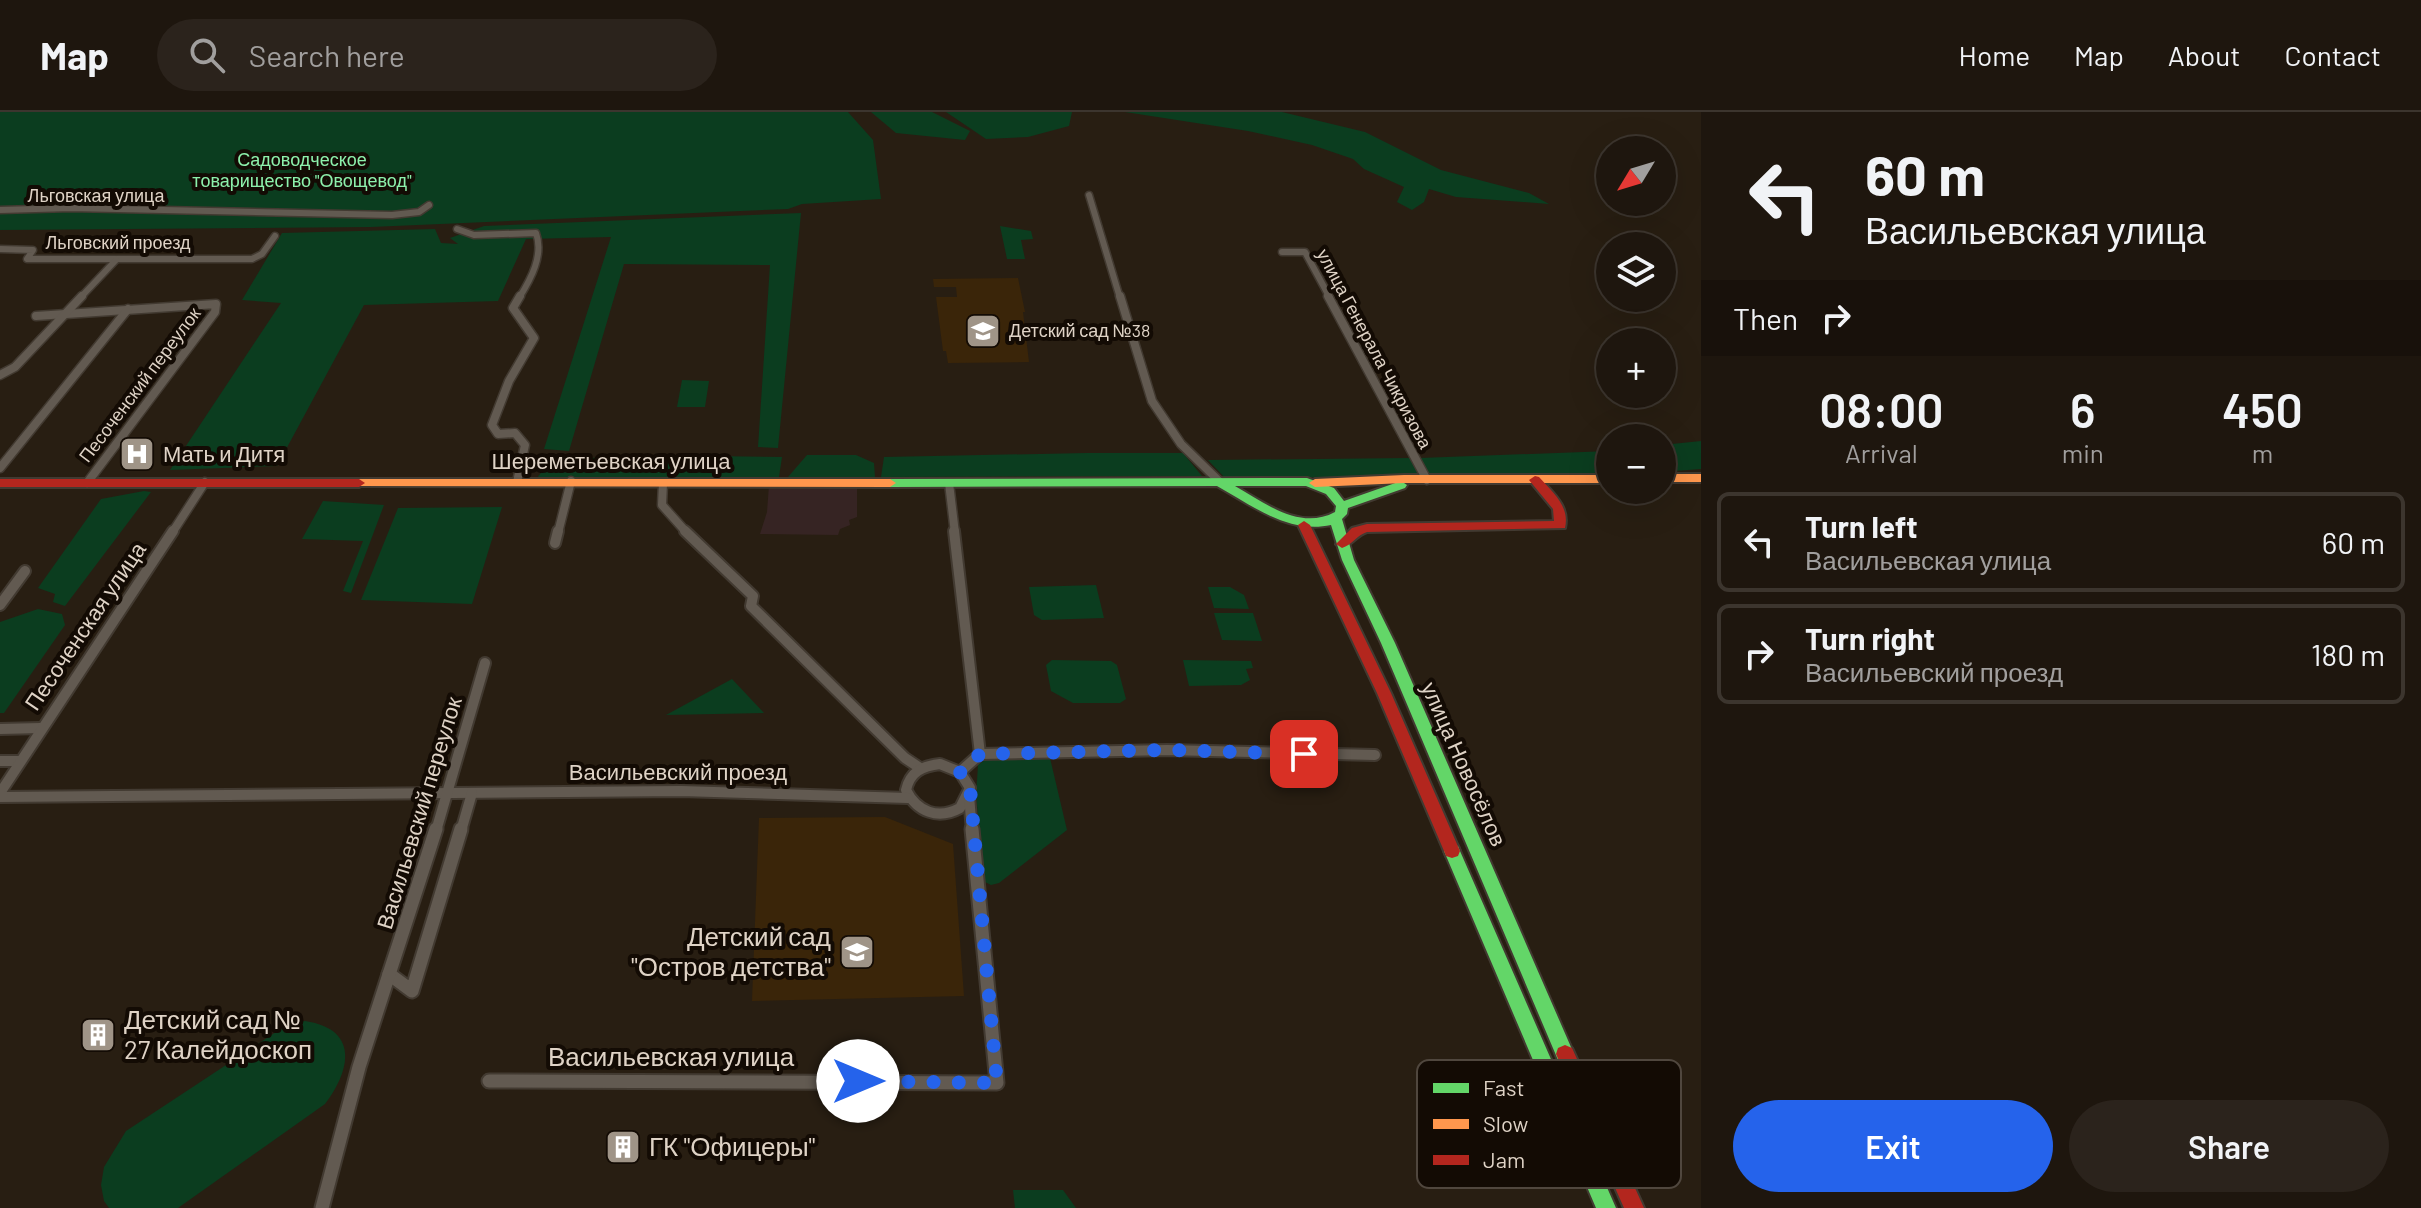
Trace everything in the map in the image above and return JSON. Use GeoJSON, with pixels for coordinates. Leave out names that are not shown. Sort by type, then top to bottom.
{"type":"FeatureCollection","features":[{"type":"Feature","properties":{"kind":"street"},"geometry":{"type":"LineString","coordinates":[[1089,195],[1152,401],[1181,444],[1221,483],[1287,520],[1304,525],[1326,524],[1382,490],[1427,480]]}},
{"type":"Feature","properties":{"kind":"street","name":"Льговская улица"},"geometry":{"type":"LineString","coordinates":[[0,210],[392,215],[419,212],[429,205]]}},
{"type":"Feature","properties":{"kind":"street"},"geometry":{"type":"LineString","coordinates":[[457,229],[474,235],[536,233],[541,246],[529,282],[513,308],[534,338],[509,381],[492,425],[498,434],[515,433],[525,445],[517,482]]}},
{"type":"Feature","properties":{"kind":"street","name":"Льговский проезд"},"geometry":{"type":"LineString","coordinates":[[0,249],[33,250],[27,259],[252,259],[262,254],[275,236]]}},
{"type":"Feature","properties":{"kind":"street","name":"улица Генерала Чикризова"},"geometry":{"type":"LineString","coordinates":[[1282,252],[1305,252],[1427,480]]}},
{"type":"Feature","properties":{"kind":"street"},"geometry":{"type":"LineString","coordinates":[[0,375],[15,367],[116,260]]}},
{"type":"Feature","properties":{"kind":"street","name":"Песоченский переулок"},"geometry":{"type":"LineString","coordinates":[[87,483],[208,321],[216,304],[128,309]]}},
{"type":"Feature","properties":{"kind":"street"},"geometry":{"type":"LineString","coordinates":[[36,316],[128,309]]}},
{"type":"Feature","properties":{"kind":"street"},"geometry":{"type":"LineString","coordinates":[[0,468],[128,309]]}},
{"type":"Feature","properties":{"kind":"street"},"geometry":{"type":"LineString","coordinates":[[1676,478],[1701,478]]}},
{"type":"Feature","properties":{"kind":"street"},"geometry":{"type":"LineString","coordinates":[[1275,511],[1268,498],[1269,492],[1280,483],[1596,479]]}},
{"type":"Feature","properties":{"kind":"street"},"geometry":{"type":"LineString","coordinates":[[1342,544],[1356,531],[1367,528],[1561,525],[1559,508],[1535,480]]}},
{"type":"Feature","properties":{"kind":"street"},"geometry":{"type":"LineString","coordinates":[[555,543],[571,481]]}},
{"type":"Feature","properties":{"kind":"street","name":"Песоченская улица"},"geometry":{"type":"LineString","coordinates":[[0,795],[41,728],[205,482]]}},
{"type":"Feature","properties":{"kind":"street","name":"Шереметьевская улица"},"geometry":{"type":"LineString","coordinates":[[0,483],[1280,483]]}},
{"type":"Feature","properties":{"kind":"street"},"geometry":{"type":"LineString","coordinates":[[663,483],[662,505],[666,513],[753,596],[751,606],[905,758],[920,768]]}},
{"type":"Feature","properties":{"kind":"street"},"geometry":{"type":"LineString","coordinates":[[949,483],[980,754]]}},
{"type":"Feature","properties":{"kind":"street"},"geometry":{"type":"LineString","coordinates":[[1311,483],[1332,492],[1338,515]]}},
{"type":"Feature","properties":{"kind":"street"},"geometry":{"type":"LineString","coordinates":[[1338,515],[1367,528]]}},
{"type":"Feature","properties":{"kind":"street","name":"улица Новосёлов"},"geometry":{"type":"LineString","coordinates":[[1338,515],[1348,560],[1388,643],[1567,1060]]}},
{"type":"Feature","properties":{"kind":"street","name":"улица Новосёлов"},"geometry":{"type":"LineString","coordinates":[[1304,525],[1384,693],[1542,1060]]}},
{"type":"Feature","properties":{"kind":"street"},"geometry":{"type":"LineString","coordinates":[[0,605],[25,571]]}},
{"type":"Feature","properties":{"kind":"street","name":"Васильевский переулок"},"geometry":{"type":"LineString","coordinates":[[322,1208],[359,1067],[448,793],[485,663]]}},
{"type":"Feature","properties":{"kind":"street"},"geometry":{"type":"LineString","coordinates":[[0,729],[41,728]]}},
{"type":"Feature","properties":{"kind":"street"},"geometry":{"type":"LineString","coordinates":[[960,772],[980,754],[1167,750],[1375,755]]}},
{"type":"Feature","properties":{"kind":"street"},"geometry":{"type":"LineString","coordinates":[[0,761],[20,761]]}},
{"type":"Feature","properties":{"kind":"street"},"geometry":{"type":"LineString","coordinates":[[940,764],[960,772],[970,788],[969,796],[959,810],[941,816],[922,811],[908,798],[907,781],[920,768],[940,764]]}},
{"type":"Feature","properties":{"kind":"street","name":"Васильевский проезд"},"geometry":{"type":"LineString","coordinates":[[0,795],[159,800],[448,793],[781,791],[908,798]]}},
{"type":"Feature","properties":{"kind":"street"},"geometry":{"type":"LineString","coordinates":[[389,974],[412,991],[472,793]]}},
{"type":"Feature","properties":{"kind":"street","name":"Васильевская улица"},"geometry":{"type":"LineString","coordinates":[[489,1081],[997,1083],[969,796]]}},
{"type":"Feature","properties":{"kind":"street","name":"улица Новосёлов"},"geometry":{"type":"LineString","coordinates":[[1597,1188],[1606,1208]]}},
{"type":"Feature","properties":{"kind":"street","name":"улица Новосёлов"},"geometry":{"type":"LineString","coordinates":[[1625,1188],[1634,1208]]}},
{"type":"Feature","properties":{"kind":"shaded area","name":"Детский сад №38"},"geometry":{"type":"Polygon","coordinates":[[[1018,278],[1025,312],[1029,362],[948,363],[946,351],[943,351],[936,297],[957,297],[956,287],[934,287],[933,279],[1018,278]]]}},
{"type":"Feature","properties":{"kind":"shaded area"},"geometry":{"type":"Polygon","coordinates":[[[769,485],[857,486],[857,517],[849,520],[850,525],[840,529],[838,535],[760,534],[767,512],[769,485]]]}},
{"type":"Feature","properties":{"kind":"shaded area","name":"Детский сад \"Остров детства\""},"geometry":{"type":"Polygon","coordinates":[[[885,817],[953,844],[964,996],[752,1001],[759,818],[885,817]]]}},
{"type":"Feature","properties":{"kind":"green space","name":"Садоводческое товарищество \"Овощевод\""},"geometry":{"type":"Polygon","coordinates":[[[0,112],[848,112],[873,140],[881,199],[802,204],[788,209],[371,227],[0,230],[0,112]]]}},
{"type":"Feature","properties":{"kind":"green space"},"geometry":{"type":"Polygon","coordinates":[[[871,112],[932,112],[970,131],[965,140],[896,133],[871,112]]]}},
{"type":"Feature","properties":{"kind":"green space"},"geometry":{"type":"Polygon","coordinates":[[[946,112],[1072,112],[1069,126],[1028,137],[986,139],[946,112]]]}},
{"type":"Feature","properties":{"kind":"green space"},"geometry":{"type":"Polygon","coordinates":[[[1125,112],[1282,112],[1365,132],[1441,170],[1529,193],[1549,204],[1456,197],[1429,189],[1424,202],[1412,210],[1397,202],[1404,187],[1364,169],[1353,159],[1312,145],[1248,131],[1125,112]]]}},
{"type":"Feature","properties":{"kind":"green space"},"geometry":{"type":"Polygon","coordinates":[[[801,213],[778,448],[758,447],[770,265],[624,264],[569,451],[544,449],[611,237],[526,239],[498,301],[364,305],[277,466],[170,470],[281,303],[242,300],[282,233],[435,229],[441,243],[458,244],[450,238],[484,226],[801,213]]]}},
{"type":"Feature","properties":{"kind":"green space"},"geometry":{"type":"Polygon","coordinates":[[[1000,226],[1031,231],[1033,239],[1021,240],[1025,259],[1007,259],[1000,226]]]}},
{"type":"Feature","properties":{"kind":"green space"},"geometry":{"type":"Polygon","coordinates":[[[682,380],[709,381],[705,407],[677,407],[682,380]]]}},
{"type":"Feature","properties":{"kind":"green space"},"geometry":{"type":"Polygon","coordinates":[[[1701,441],[1701,469],[1676,471],[1676,444],[1701,441]]]}},
{"type":"Feature","properties":{"kind":"green space"},"geometry":{"type":"Polygon","coordinates":[[[1596,452],[1596,475],[1431,478],[1420,458],[1596,452]]]}},
{"type":"Feature","properties":{"kind":"green space"},"geometry":{"type":"Polygon","coordinates":[[[1183,453],[1202,476],[881,477],[884,457],[1183,453]]]}},
{"type":"Feature","properties":{"kind":"green space"},"geometry":{"type":"Polygon","coordinates":[[[633,455],[782,457],[779,477],[537,478],[550,461],[633,455]]]}},
{"type":"Feature","properties":{"kind":"green space"},"geometry":{"type":"Polygon","coordinates":[[[807,455],[856,455],[874,463],[875,477],[788,477],[807,455]]]}},
{"type":"Feature","properties":{"kind":"green space"},"geometry":{"type":"Polygon","coordinates":[[[1410,458],[1420,478],[1224,477],[1208,460],[1410,458]]]}},
{"type":"Feature","properties":{"kind":"green space"},"geometry":{"type":"Polygon","coordinates":[[[151,492],[65,606],[53,602],[55,594],[38,588],[101,499],[151,492]]]}},
{"type":"Feature","properties":{"kind":"green space"},"geometry":{"type":"Polygon","coordinates":[[[323,501],[384,505],[351,593],[343,591],[363,541],[302,539],[323,501]]]}},
{"type":"Feature","properties":{"kind":"green space"},"geometry":{"type":"Polygon","coordinates":[[[502,507],[472,604],[361,600],[398,508],[502,507]]]}},
{"type":"Feature","properties":{"kind":"green space"},"geometry":{"type":"Polygon","coordinates":[[[1096,585],[1104,618],[1042,620],[1034,615],[1029,587],[1096,585]]]}},
{"type":"Feature","properties":{"kind":"green space"},"geometry":{"type":"Polygon","coordinates":[[[1208,587],[1230,587],[1244,595],[1249,609],[1214,608],[1208,587]]]}},
{"type":"Feature","properties":{"kind":"green space"},"geometry":{"type":"Polygon","coordinates":[[[38,609],[62,614],[65,625],[4,713],[0,713],[0,622],[38,609]]]}},
{"type":"Feature","properties":{"kind":"green space"},"geometry":{"type":"Polygon","coordinates":[[[1214,613],[1253,613],[1262,641],[1222,640],[1214,613]]]}},
{"type":"Feature","properties":{"kind":"green space"},"geometry":{"type":"Polygon","coordinates":[[[1052,660],[1111,661],[1117,665],[1126,699],[1120,703],[1073,703],[1051,691],[1046,665],[1052,660]]]}},
{"type":"Feature","properties":{"kind":"green space"},"geometry":{"type":"Polygon","coordinates":[[[1183,660],[1251,661],[1253,668],[1246,669],[1250,680],[1241,685],[1189,686],[1183,660]]]}},
{"type":"Feature","properties":{"kind":"green space"},"geometry":{"type":"Polygon","coordinates":[[[732,679],[764,713],[666,715],[732,679]]]}},
{"type":"Feature","properties":{"kind":"green space"},"geometry":{"type":"Polygon","coordinates":[[[1050,758],[1067,830],[999,883],[991,885],[985,882],[976,796],[978,765],[985,760],[1050,758]]]}},
{"type":"Feature","properties":{"kind":"green space"},"geometry":{"type":"Polygon","coordinates":[[[305,1021],[322,1025],[335,1033],[345,1053],[340,1078],[325,1104],[178,1208],[109,1208],[104,1201],[101,1185],[104,1167],[126,1131],[288,1024],[305,1021]]]}},
{"type":"Feature","properties":{"kind":"green space"},"geometry":{"type":"Polygon","coordinates":[[[1013,1190],[1063,1190],[1076,1208],[1015,1208],[1013,1190]]]}},
{"type":"Feature","properties":{"kind":"traffic: fast"},"geometry":{"type":"LineString","coordinates":[[890,483],[1307,482],[1330,491],[1342,506],[1341,514],[1327,522],[1296,522],[1221,483]]}},
{"type":"Feature","properties":{"kind":"traffic: fast"},"geometry":{"type":"LineString","coordinates":[[1342,506],[1401,485]]}},
{"type":"Feature","properties":{"kind":"traffic: fast"},"geometry":{"type":"LineString","coordinates":[[1336,520],[1348,560],[1388,643],[1565,1054]]}},
{"type":"Feature","properties":{"kind":"traffic: fast"},"geometry":{"type":"LineString","coordinates":[[1452,851],[1542,1060]]}},
{"type":"Feature","properties":{"kind":"traffic: fast"},"geometry":{"type":"LineString","coordinates":[[1597,1188],[1606,1208]]}},
{"type":"Feature","properties":{"kind":"traffic: slow"},"geometry":{"type":"LineString","coordinates":[[1676,478],[1701,478]]}},
{"type":"Feature","properties":{"kind":"traffic: slow"},"geometry":{"type":"LineString","coordinates":[[1315,483],[1404,479],[1596,479]]}},
{"type":"Feature","properties":{"kind":"traffic: slow"},"geometry":{"type":"LineString","coordinates":[[359,483],[890,483]]}},
{"type":"Feature","properties":{"kind":"traffic: jam"},"geometry":{"type":"LineString","coordinates":[[1342,544],[1356,531],[1367,528],[1561,525],[1559,508],[1535,480]]}},
{"type":"Feature","properties":{"kind":"traffic: jam"},"geometry":{"type":"LineString","coordinates":[[0,483],[359,483]]}},
{"type":"Feature","properties":{"kind":"traffic: jam"},"geometry":{"type":"LineString","coordinates":[[1304,525],[1384,693],[1452,851]]}},
{"type":"Feature","properties":{"kind":"traffic: jam"},"geometry":{"type":"LineString","coordinates":[[1565,1054],[1568,1060]]}},
{"type":"Feature","properties":{"kind":"traffic: jam"},"geometry":{"type":"LineString","coordinates":[[1625,1188],[1634,1208]]}},
{"type":"Feature","properties":{"kind":"place","name":"Детский сад №38"},"geometry":{"type":"Point","coordinates":[983,331]}},
{"type":"Feature","properties":{"kind":"place","name":"Мать и Дитя"},"geometry":{"type":"Point","coordinates":[137,454]}},
{"type":"Feature","properties":{"kind":"place","name":"Детский сад \"Остров детства\""},"geometry":{"type":"Point","coordinates":[857,952]}},
{"type":"Feature","properties":{"kind":"place","name":"Детский сад № 27 Калейдоскоп"},"geometry":{"type":"Point","coordinates":[98,1035]}},
{"type":"Feature","properties":{"kind":"place","name":"ГК \"Офицеры\""},"geometry":{"type":"Point","coordinates":[623,1147]}},
{"type":"Feature","properties":{"kind":"route"},"geometry":{"type":"LineString","coordinates":[[858,1081],[997,1083],[970,788],[960,772],[980,754],[1167,750],[1304,754]]}}]}
